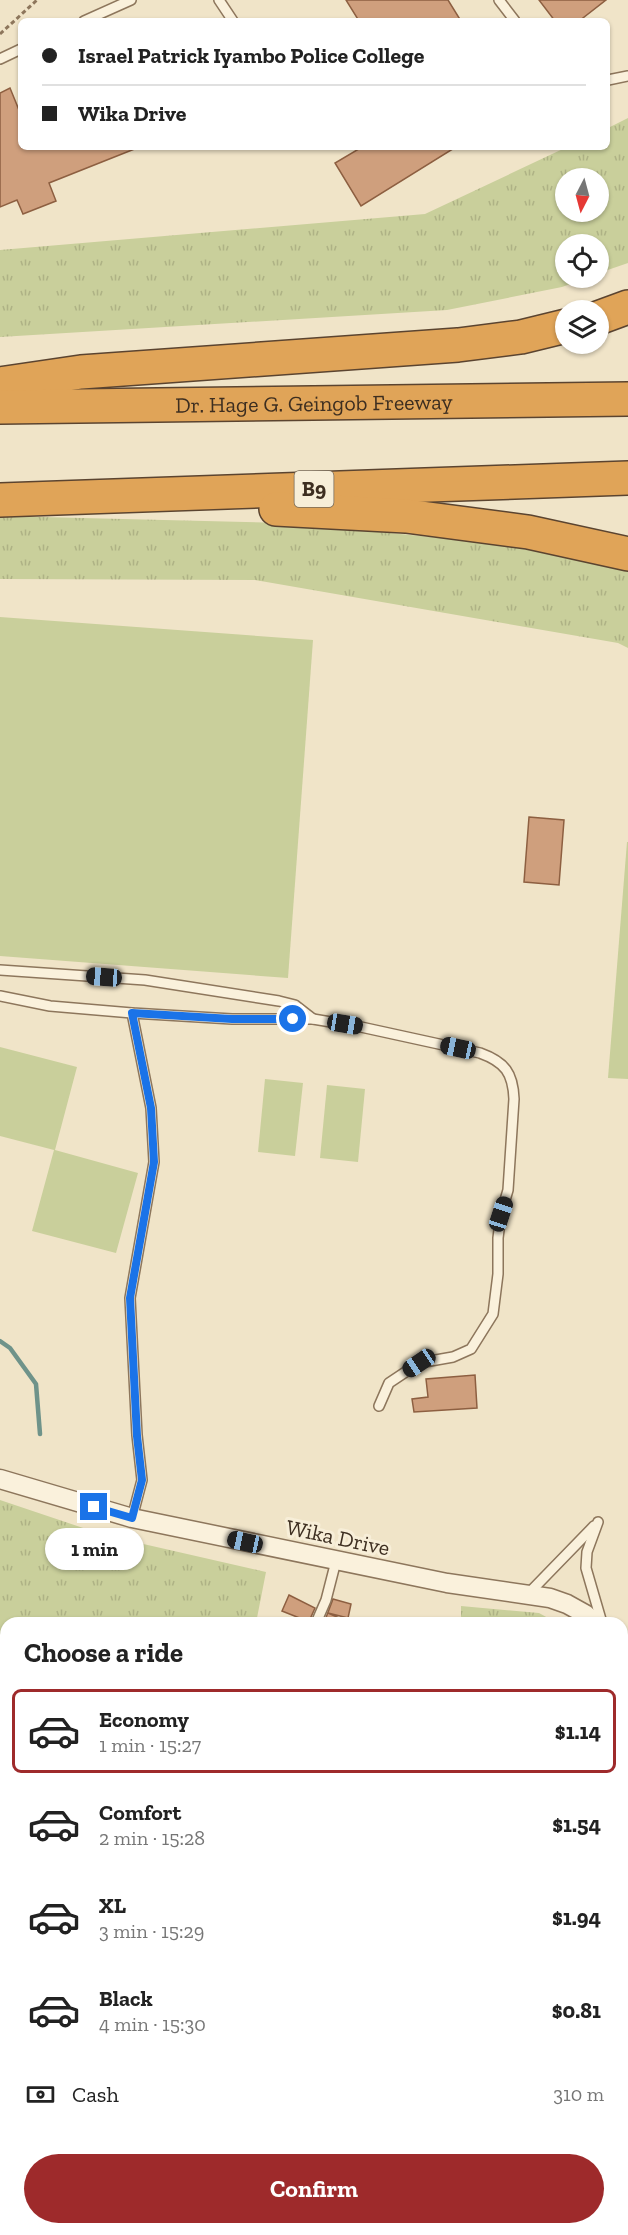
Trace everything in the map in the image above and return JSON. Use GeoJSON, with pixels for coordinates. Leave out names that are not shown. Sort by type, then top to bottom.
{"type":"FeatureCollection","features":[{"type":"Feature","properties":{"kind":"highway"},"geometry":{"type":"LineString","coordinates":[[609,314],[628,307]]}},
{"type":"Feature","properties":{"kind":"highway"},"geometry":{"type":"LineString","coordinates":[[0,384],[81,372],[458,345],[521,337],[555,329]]}},
{"type":"Feature","properties":{"kind":"highway","name":"Dr. Hage G. Geingob Freeway"},"geometry":{"type":"LineString","coordinates":[[0,407],[628,399]]}},
{"type":"Feature","properties":{"kind":"highway","name":"B9"},"geometry":{"type":"LineString","coordinates":[[0,500],[628,478]]}},
{"type":"Feature","properties":{"kind":"highway"},"geometry":{"type":"LineString","coordinates":[[65,497],[406,516],[528,532],[628,554]]}},
{"type":"Feature","properties":{"kind":"street","name":"Wika Drive"},"geometry":{"type":"LineString","coordinates":[[0,1479],[132,1518],[447,1584],[528,1594],[567,1604],[588,1617]]}},
{"type":"Feature","properties":{"kind":"lane"},"geometry":{"type":"LineString","coordinates":[[91,18],[131,0]]}},
{"type":"Feature","properties":{"kind":"lane"},"geometry":{"type":"LineString","coordinates":[[219,0],[231,18]]}},
{"type":"Feature","properties":{"kind":"lane"},"geometry":{"type":"LineString","coordinates":[[499,0],[513,18]]}},
{"type":"Feature","properties":{"kind":"lane"},"geometry":{"type":"LineString","coordinates":[[0,59],[18,50]]}},
{"type":"Feature","properties":{"kind":"lane"},"geometry":{"type":"LineString","coordinates":[[610,80],[628,76]]}},
{"type":"Feature","properties":{"kind":"lane"},"geometry":{"type":"LineString","coordinates":[[0,970],[145,980],[279,1000],[295,1005],[313,1019]]}},
{"type":"Feature","properties":{"kind":"lane"},"geometry":{"type":"LineString","coordinates":[[0,996],[50,1006],[132,1013],[232,1019],[313,1019],[480,1053],[496,1059],[510,1073],[514,1085],[508,1190],[501,1214],[498,1238],[498,1274],[493,1314],[471,1349],[453,1357],[419,1363],[389,1383],[379,1406]]}},
{"type":"Feature","properties":{"kind":"lane"},"geometry":{"type":"LineString","coordinates":[[132,1013],[151,1108],[154,1162],[130,1298],[142,1480],[132,1518]]}},
{"type":"Feature","properties":{"kind":"lane"},"geometry":{"type":"LineString","coordinates":[[528,1594],[598,1522],[587,1552],[586,1568],[600,1617]]}},
{"type":"Feature","properties":{"kind":"lane"},"geometry":{"type":"LineString","coordinates":[[319,1617],[326,1600],[336,1561]]}},
{"type":"Feature","properties":{"kind":"path"},"geometry":{"type":"LineString","coordinates":[[0,34],[37,0]]}},
{"type":"Feature","properties":{"kind":"green space"},"geometry":{"type":"Polygon","coordinates":[[[628,118],[628,263],[609,270],[609,234],[555,234],[555,288],[557,288],[447,310],[0,337],[0,250],[425,214],[561,150],[610,150],[610,127],[628,118]]]}},
{"type":"Feature","properties":{"kind":"green space"},"geometry":{"type":"Polygon","coordinates":[[[0,516],[288,523],[565,550],[628,568],[628,648],[618,643],[255,580],[0,579],[0,516]]]}},
{"type":"Feature","properties":{"kind":"green space"},"geometry":{"type":"Polygon","coordinates":[[[0,617],[313,640],[288,978],[0,956],[0,617]]]}},
{"type":"Feature","properties":{"kind":"green space"},"geometry":{"type":"Polygon","coordinates":[[[628,842],[628,1079],[608,1078],[628,842]]]}},
{"type":"Feature","properties":{"kind":"green space"},"geometry":{"type":"Polygon","coordinates":[[[0,1047],[77,1067],[55,1150],[138,1173],[116,1253],[32,1231],[54,1150],[0,1136],[0,1047]]]}},
{"type":"Feature","properties":{"kind":"green space"},"geometry":{"type":"Polygon","coordinates":[[[265,1079],[303,1083],[295,1156],[258,1152],[265,1079]]]}},
{"type":"Feature","properties":{"kind":"green space"},"geometry":{"type":"Polygon","coordinates":[[[327,1085],[365,1089],[358,1162],[320,1158],[327,1085]]]}},
{"type":"Feature","properties":{"kind":"green space"},"geometry":{"type":"Polygon","coordinates":[[[0,1500],[104,1535],[266,1572],[257,1617],[0,1617],[0,1500]]]}},
{"type":"Feature","properties":{"kind":"green space"},"geometry":{"type":"Polygon","coordinates":[[[461,1606],[539,1613],[546,1617],[461,1617],[461,1606]]]}},
{"type":"Feature","properties":{"kind":"building"},"geometry":{"type":"Polygon","coordinates":[[[346,0],[448,0],[459,18],[357,18],[346,0]]]}},
{"type":"Feature","properties":{"kind":"building"},"geometry":{"type":"Polygon","coordinates":[[[539,0],[606,0],[583,18],[553,18],[539,0]]]}},
{"type":"Feature","properties":{"kind":"building"},"geometry":{"type":"Polygon","coordinates":[[[10,88],[18,108],[18,150],[132,150],[49,183],[56,201],[23,214],[17,200],[0,207],[0,93],[10,88]]]}},
{"type":"Feature","properties":{"kind":"building"},"geometry":{"type":"Polygon","coordinates":[[[357,150],[451,150],[361,206],[335,163],[357,150]]]}},
{"type":"Feature","properties":{"kind":"building"},"geometry":{"type":"Polygon","coordinates":[[[529,817],[564,820],[559,885],[524,882],[529,817]]]}},
{"type":"Feature","properties":{"kind":"building"},"geometry":{"type":"Polygon","coordinates":[[[475,1375],[477,1408],[414,1412],[412,1399],[428,1397],[426,1379],[475,1375]]]}},
{"type":"Feature","properties":{"kind":"building"},"geometry":{"type":"Polygon","coordinates":[[[289,1595],[315,1608],[311,1617],[297,1617],[282,1611],[289,1595]]]}},
{"type":"Feature","properties":{"kind":"building"},"geometry":{"type":"Polygon","coordinates":[[[333,1599],[351,1604],[348,1617],[328,1613],[337,1617],[326,1617],[333,1599]]]}},
{"type":"Feature","properties":{"kind":"waterway"},"geometry":{"type":"LineString","coordinates":[[0,1341],[10,1348],[36,1384],[40,1434]]}},
{"type":"Feature","properties":{"kind":"route"},"geometry":{"type":"LineString","coordinates":[[94,1507],[132,1518],[142,1480],[137,1436],[130,1298],[154,1162],[151,1108],[132,1013],[232,1019],[293,1019]]}}]}
